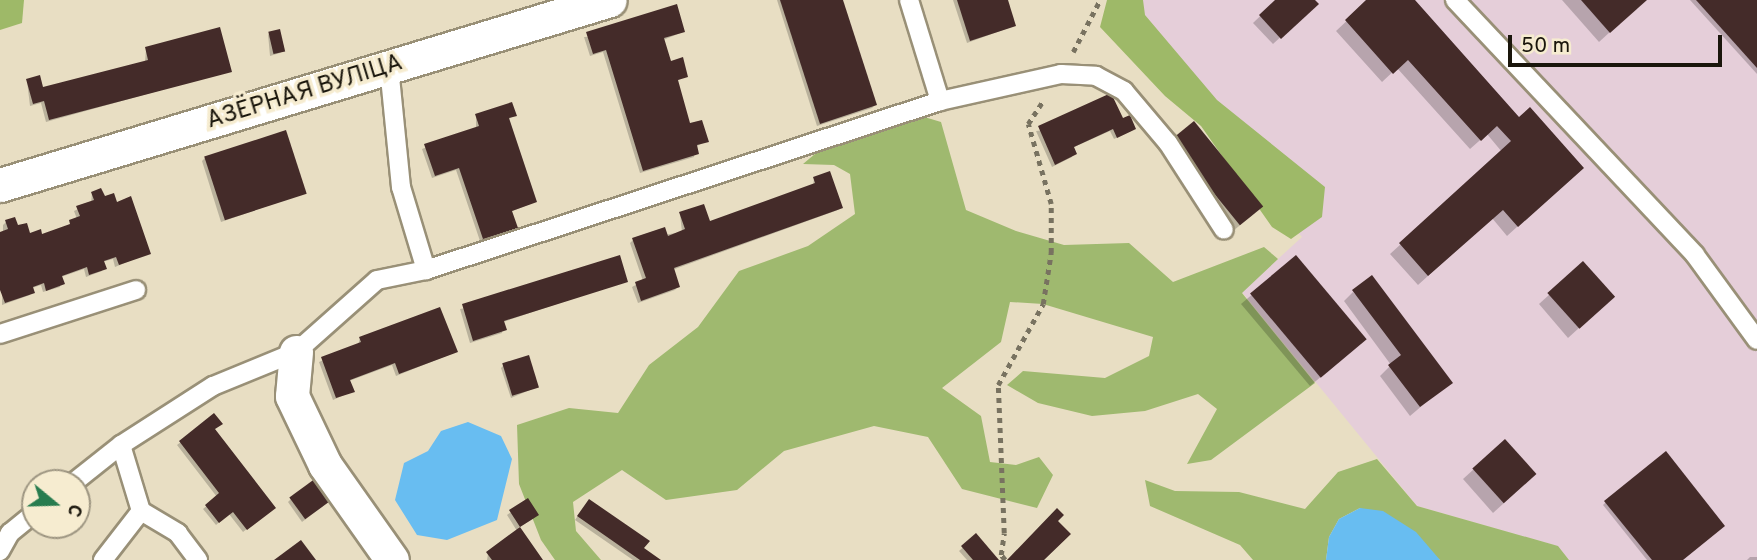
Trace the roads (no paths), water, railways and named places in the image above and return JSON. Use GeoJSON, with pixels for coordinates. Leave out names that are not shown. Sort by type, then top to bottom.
{"type":"FeatureCollection","features":[{"type":"Feature","properties":{"kind":"street","name":"АЗЁРНАЯ ВУЛІЦА"},"geometry":{"type":"LineString","coordinates":[[0,186],[610,0]]}},
{"type":"Feature","properties":{"kind":"street"},"geometry":{"type":"LineString","coordinates":[[296,352],[292,396],[325,465],[392,560]]}},
{"type":"Feature","properties":{"kind":"lane"},"geometry":{"type":"LineString","coordinates":[[909,0],[940,101]]}},
{"type":"Feature","properties":{"kind":"lane"},"geometry":{"type":"LineString","coordinates":[[1455,0],[1695,255],[1757,340]]}},
{"type":"Feature","properties":{"kind":"lane"},"geometry":{"type":"LineString","coordinates":[[388,67],[401,187],[426,270]]}},
{"type":"Feature","properties":{"kind":"lane"},"geometry":{"type":"LineString","coordinates":[[91,469],[121,445],[213,386],[296,352],[377,280],[426,270],[940,101],[1060,74],[1096,76],[1124,90],[1167,143],[1224,230]]}},
{"type":"Feature","properties":{"kind":"lane"},"geometry":{"type":"LineString","coordinates":[[0,334],[136,290]]}},
{"type":"Feature","properties":{"kind":"lane"},"geometry":{"type":"LineString","coordinates":[[121,445],[141,511],[178,533],[198,560]]}},
{"type":"Feature","properties":{"kind":"lane"},"geometry":{"type":"LineString","coordinates":[[103,560],[141,511]]}},
{"type":"Feature","properties":{"kind":"lane"},"geometry":{"type":"LineString","coordinates":[[0,551],[10,533],[21,524]]}},
{"type":"Feature","properties":{"kind":"water"},"geometry":{"type":"Polygon","coordinates":[[[468,422],[501,436],[512,459],[497,520],[447,540],[417,535],[395,500],[404,463],[428,451],[441,431],[468,422]]]}},
{"type":"Feature","properties":{"kind":"water"},"geometry":{"type":"Polygon","coordinates":[[[1360,508],[1383,511],[1416,532],[1440,560],[1326,560],[1329,537],[1339,519],[1360,508]]]}}]}
